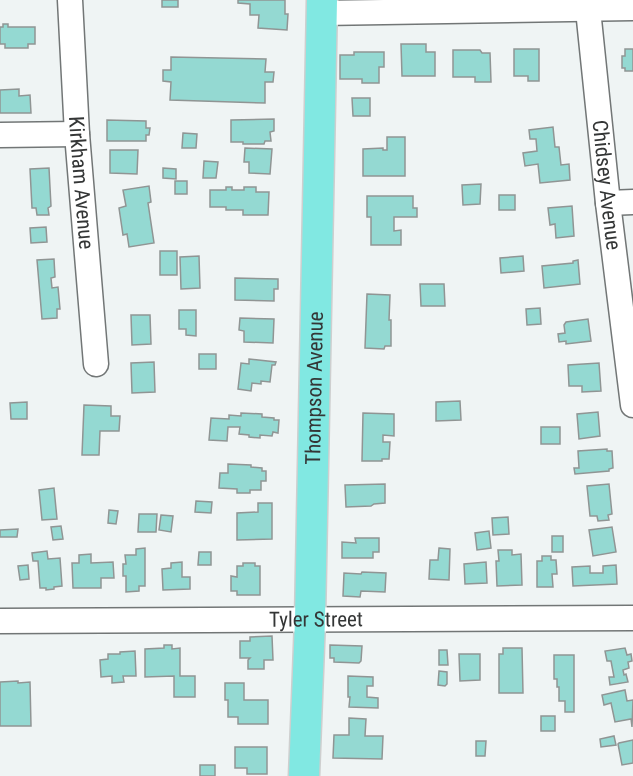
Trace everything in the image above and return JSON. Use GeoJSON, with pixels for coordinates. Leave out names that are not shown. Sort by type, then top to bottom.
{"type":"FeatureCollection","features":[{"type":"Feature","properties":{"kind":"main road","name":"Thompson Avenue"},"geometry":{"type":"LineString","coordinates":[[304,776],[310,620],[321,6]]}},
{"type":"Feature","properties":{"kind":"street","name":"Kirkham Avenue"},"geometry":{"type":"LineString","coordinates":[[70,0],[77,134],[96,363]]}},
{"type":"Feature","properties":{"kind":"street"},"geometry":{"type":"LineString","coordinates":[[321,6],[587,5],[633,8]]}},
{"type":"Feature","properties":{"kind":"street","name":"Chidsey Avenue"},"geometry":{"type":"LineString","coordinates":[[587,5],[633,405]]}},
{"type":"Feature","properties":{"kind":"street"},"geometry":{"type":"LineString","coordinates":[[0,135],[77,134]]}},
{"type":"Feature","properties":{"kind":"street"},"geometry":{"type":"LineString","coordinates":[[608,203],[633,202]]}},
{"type":"Feature","properties":{"kind":"street","name":"Tyler Street"},"geometry":{"type":"LineString","coordinates":[[0,621],[633,618]]}},
{"type":"Feature","properties":{"kind":"building"},"geometry":{"type":"Polygon","coordinates":[[[162,0],[178,0],[178,7],[162,7],[162,0]]]}},
{"type":"Feature","properties":{"kind":"building"},"geometry":{"type":"Polygon","coordinates":[[[238,0],[285,0],[285,14],[288,14],[287,30],[258,28],[259,15],[250,15],[250,4],[238,3],[238,0]]]}},
{"type":"Feature","properties":{"kind":"building"},"geometry":{"type":"Polygon","coordinates":[[[3,24],[8,24],[8,27],[35,27],[35,44],[28,44],[28,48],[5,48],[5,44],[0,44],[0,27],[3,27],[3,24]]]}},
{"type":"Feature","properties":{"kind":"building"},"geometry":{"type":"Polygon","coordinates":[[[401,44],[426,44],[426,52],[435,52],[435,76],[402,76],[401,44]]]}},
{"type":"Feature","properties":{"kind":"building"},"geometry":{"type":"Polygon","coordinates":[[[514,49],[539,49],[539,81],[528,81],[528,76],[514,76],[514,49]]]}},
{"type":"Feature","properties":{"kind":"building"},"geometry":{"type":"Polygon","coordinates":[[[625,49],[633,49],[633,71],[625,71],[625,68],[622,68],[622,56],[625,56],[625,49]]]}},
{"type":"Feature","properties":{"kind":"building"},"geometry":{"type":"Polygon","coordinates":[[[453,50],[480,50],[482,53],[490,53],[491,82],[475,82],[475,77],[453,77],[453,50]]]}},
{"type":"Feature","properties":{"kind":"building"},"geometry":{"type":"Polygon","coordinates":[[[354,52],[384,52],[384,67],[379,67],[379,83],[362,83],[362,79],[340,79],[340,55],[354,55],[354,52]]]}},
{"type":"Feature","properties":{"kind":"building"},"geometry":{"type":"Polygon","coordinates":[[[171,57],[266,59],[265,72],[274,72],[273,82],[265,82],[265,103],[170,100],[171,82],[163,81],[163,70],[171,70],[171,57]]]}},
{"type":"Feature","properties":{"kind":"building"},"geometry":{"type":"Polygon","coordinates":[[[19,89],[19,96],[30,95],[31,113],[0,113],[0,90],[19,89]]]}},
{"type":"Feature","properties":{"kind":"building"},"geometry":{"type":"Polygon","coordinates":[[[352,98],[370,98],[370,116],[353,116],[352,98]]]}},
{"type":"Feature","properties":{"kind":"building"},"geometry":{"type":"Polygon","coordinates":[[[274,119],[274,131],[270,132],[271,141],[265,141],[264,144],[231,142],[231,120],[274,119]]]}},
{"type":"Feature","properties":{"kind":"building"},"geometry":{"type":"Polygon","coordinates":[[[107,120],[146,121],[146,128],[150,128],[149,135],[146,135],[146,141],[107,141],[107,120]]]}},
{"type":"Feature","properties":{"kind":"building"},"geometry":{"type":"Polygon","coordinates":[[[553,127],[555,147],[559,147],[561,165],[569,164],[570,180],[540,183],[538,164],[525,166],[523,153],[537,151],[536,139],[530,139],[529,130],[553,127]]]}},
{"type":"Feature","properties":{"kind":"building"},"geometry":{"type":"Polygon","coordinates":[[[183,133],[197,134],[196,148],[182,148],[183,133]]]}},
{"type":"Feature","properties":{"kind":"building"},"geometry":{"type":"Polygon","coordinates":[[[387,137],[405,137],[405,176],[363,176],[363,149],[383,148],[387,150],[387,137]]]}},
{"type":"Feature","properties":{"kind":"building"},"geometry":{"type":"Polygon","coordinates":[[[245,148],[272,149],[270,174],[249,173],[249,162],[244,162],[245,148]]]}},
{"type":"Feature","properties":{"kind":"building"},"geometry":{"type":"Polygon","coordinates":[[[110,150],[138,150],[137,174],[110,173],[110,150]]]}},
{"type":"Feature","properties":{"kind":"building"},"geometry":{"type":"Polygon","coordinates":[[[204,161],[218,162],[216,178],[203,178],[204,161]]]}},
{"type":"Feature","properties":{"kind":"building"},"geometry":{"type":"Polygon","coordinates":[[[49,168],[51,206],[48,208],[49,215],[37,215],[36,208],[32,208],[30,169],[49,168]]]}},
{"type":"Feature","properties":{"kind":"building"},"geometry":{"type":"Polygon","coordinates":[[[163,168],[176,169],[176,179],[163,178],[163,168]]]}},
{"type":"Feature","properties":{"kind":"building"},"geometry":{"type":"Polygon","coordinates":[[[175,181],[187,181],[187,194],[175,194],[175,181]]]}},
{"type":"Feature","properties":{"kind":"building"},"geometry":{"type":"Polygon","coordinates":[[[481,184],[480,204],[463,205],[462,185],[481,184]]]}},
{"type":"Feature","properties":{"kind":"building"},"geometry":{"type":"Polygon","coordinates":[[[149,186],[151,202],[148,203],[154,243],[129,247],[127,234],[123,235],[119,208],[126,206],[123,190],[149,186]]]}},
{"type":"Feature","properties":{"kind":"building"},"geometry":{"type":"Polygon","coordinates":[[[226,187],[232,187],[232,190],[244,190],[244,187],[256,187],[256,192],[269,192],[268,215],[243,215],[243,210],[210,207],[210,190],[226,190],[226,187]]]}},
{"type":"Feature","properties":{"kind":"building"},"geometry":{"type":"Polygon","coordinates":[[[499,195],[515,195],[515,210],[499,210],[499,195]]]}},
{"type":"Feature","properties":{"kind":"building"},"geometry":{"type":"Polygon","coordinates":[[[367,196],[413,196],[413,208],[417,208],[417,217],[394,217],[394,231],[401,230],[401,245],[371,245],[371,217],[367,217],[367,196]]]}},
{"type":"Feature","properties":{"kind":"building"},"geometry":{"type":"Polygon","coordinates":[[[572,206],[574,236],[556,238],[555,224],[550,225],[548,208],[572,206]]]}},
{"type":"Feature","properties":{"kind":"building"},"geometry":{"type":"Polygon","coordinates":[[[46,227],[47,242],[31,243],[30,228],[46,227]]]}},
{"type":"Feature","properties":{"kind":"building"},"geometry":{"type":"Polygon","coordinates":[[[160,251],[177,251],[177,275],[160,275],[160,251]]]}},
{"type":"Feature","properties":{"kind":"building"},"geometry":{"type":"Polygon","coordinates":[[[199,256],[200,288],[181,289],[180,257],[199,256]]]}},
{"type":"Feature","properties":{"kind":"building"},"geometry":{"type":"Polygon","coordinates":[[[523,256],[524,271],[501,273],[500,258],[523,256]]]}},
{"type":"Feature","properties":{"kind":"building"},"geometry":{"type":"Polygon","coordinates":[[[54,259],[55,277],[51,278],[52,288],[58,287],[60,309],[57,309],[57,318],[42,319],[37,260],[54,259]]]}},
{"type":"Feature","properties":{"kind":"building"},"geometry":{"type":"Polygon","coordinates":[[[578,260],[580,284],[544,288],[542,266],[573,263],[578,260]]]}},
{"type":"Feature","properties":{"kind":"building"},"geometry":{"type":"Polygon","coordinates":[[[235,278],[278,279],[278,289],[274,289],[274,301],[235,300],[235,278]]]}},
{"type":"Feature","properties":{"kind":"building"},"geometry":{"type":"Polygon","coordinates":[[[420,284],[444,284],[445,306],[421,306],[420,284]]]}},
{"type":"Feature","properties":{"kind":"building"},"geometry":{"type":"Polygon","coordinates":[[[367,294],[390,295],[391,346],[385,346],[384,349],[365,348],[367,294]]]}},
{"type":"Feature","properties":{"kind":"building"},"geometry":{"type":"Polygon","coordinates":[[[540,308],[541,324],[527,325],[526,309],[540,308]]]}},
{"type":"Feature","properties":{"kind":"building"},"geometry":{"type":"Polygon","coordinates":[[[179,310],[196,310],[196,336],[186,335],[186,329],[179,329],[179,310]]]}},
{"type":"Feature","properties":{"kind":"building"},"geometry":{"type":"Polygon","coordinates":[[[131,315],[150,315],[151,344],[132,345],[131,315]]]}},
{"type":"Feature","properties":{"kind":"building"},"geometry":{"type":"Polygon","coordinates":[[[240,318],[274,319],[273,343],[244,342],[244,331],[239,330],[240,318]]]}},
{"type":"Feature","properties":{"kind":"building"},"geometry":{"type":"Polygon","coordinates":[[[588,319],[591,341],[566,344],[566,341],[559,342],[558,334],[565,333],[566,322],[588,319]]]}},
{"type":"Feature","properties":{"kind":"building"},"geometry":{"type":"Polygon","coordinates":[[[199,354],[216,354],[216,369],[199,369],[199,354]]]}},
{"type":"Feature","properties":{"kind":"building"},"geometry":{"type":"Polygon","coordinates":[[[249,359],[276,362],[272,365],[270,382],[252,383],[251,391],[238,389],[241,363],[249,364],[249,359]]]}},
{"type":"Feature","properties":{"kind":"building"},"geometry":{"type":"Polygon","coordinates":[[[154,362],[155,392],[132,393],[131,363],[154,362]]]}},
{"type":"Feature","properties":{"kind":"building"},"geometry":{"type":"Polygon","coordinates":[[[599,363],[601,391],[582,392],[582,386],[569,386],[568,365],[599,363]]]}},
{"type":"Feature","properties":{"kind":"building"},"geometry":{"type":"Polygon","coordinates":[[[460,401],[461,420],[436,421],[436,402],[460,401]]]}},
{"type":"Feature","properties":{"kind":"building"},"geometry":{"type":"Polygon","coordinates":[[[27,402],[27,419],[11,419],[10,403],[27,402]]]}},
{"type":"Feature","properties":{"kind":"building"},"geometry":{"type":"Polygon","coordinates":[[[84,405],[111,406],[111,416],[120,416],[119,431],[100,431],[99,455],[82,455],[84,405]]]}},
{"type":"Feature","properties":{"kind":"building"},"geometry":{"type":"Polygon","coordinates":[[[598,412],[600,436],[579,439],[577,414],[598,412]]]}},
{"type":"Feature","properties":{"kind":"building"},"geometry":{"type":"Polygon","coordinates":[[[241,413],[262,414],[262,417],[279,420],[278,433],[273,432],[272,436],[260,435],[260,438],[249,437],[249,435],[239,434],[240,427],[228,427],[227,441],[209,440],[211,418],[229,419],[229,415],[241,416],[241,413]]]}},
{"type":"Feature","properties":{"kind":"building"},"geometry":{"type":"Polygon","coordinates":[[[363,413],[394,414],[394,436],[383,435],[383,442],[390,442],[389,459],[362,461],[363,413]]]}},
{"type":"Feature","properties":{"kind":"building"},"geometry":{"type":"Polygon","coordinates":[[[541,427],[560,427],[560,444],[541,444],[541,427]]]}},
{"type":"Feature","properties":{"kind":"building"},"geometry":{"type":"Polygon","coordinates":[[[607,449],[607,451],[612,451],[613,468],[609,471],[575,474],[574,468],[579,468],[578,451],[607,449]]]}},
{"type":"Feature","properties":{"kind":"building"},"geometry":{"type":"Polygon","coordinates":[[[228,464],[251,465],[251,467],[262,468],[262,471],[266,471],[266,481],[261,481],[261,490],[237,493],[237,489],[219,488],[220,473],[228,473],[228,464]]]}},
{"type":"Feature","properties":{"kind":"building"},"geometry":{"type":"Polygon","coordinates":[[[385,484],[385,503],[346,507],[345,485],[385,484]]]}},
{"type":"Feature","properties":{"kind":"building"},"geometry":{"type":"Polygon","coordinates":[[[609,484],[612,514],[608,515],[609,520],[598,521],[597,516],[590,516],[587,486],[609,484]]]}},
{"type":"Feature","properties":{"kind":"building"},"geometry":{"type":"Polygon","coordinates":[[[54,488],[57,519],[42,520],[39,490],[54,488]]]}},
{"type":"Feature","properties":{"kind":"building"},"geometry":{"type":"Polygon","coordinates":[[[196,501],[212,502],[211,513],[195,512],[196,501]]]}},
{"type":"Feature","properties":{"kind":"building"},"geometry":{"type":"Polygon","coordinates":[[[258,503],[272,503],[272,539],[237,540],[237,513],[258,512],[258,503]]]}},
{"type":"Feature","properties":{"kind":"building"},"geometry":{"type":"Polygon","coordinates":[[[109,510],[118,511],[116,524],[108,523],[109,510]]]}},
{"type":"Feature","properties":{"kind":"building"},"geometry":{"type":"Polygon","coordinates":[[[139,514],[157,514],[156,532],[138,532],[139,514]]]}},
{"type":"Feature","properties":{"kind":"building"},"geometry":{"type":"Polygon","coordinates":[[[161,515],[173,516],[171,532],[159,530],[161,515]]]}},
{"type":"Feature","properties":{"kind":"building"},"geometry":{"type":"Polygon","coordinates":[[[508,517],[509,534],[493,535],[492,518],[508,517]]]}},
{"type":"Feature","properties":{"kind":"building"},"geometry":{"type":"Polygon","coordinates":[[[61,526],[63,539],[53,540],[51,527],[61,526]]]}},
{"type":"Feature","properties":{"kind":"building"},"geometry":{"type":"Polygon","coordinates":[[[612,527],[616,552],[593,556],[589,530],[612,527]]]}},
{"type":"Feature","properties":{"kind":"building"},"geometry":{"type":"Polygon","coordinates":[[[18,529],[17,537],[0,537],[0,530],[18,529]]]}},
{"type":"Feature","properties":{"kind":"building"},"geometry":{"type":"Polygon","coordinates":[[[489,531],[491,548],[477,550],[475,533],[489,531]]]}},
{"type":"Feature","properties":{"kind":"building"},"geometry":{"type":"Polygon","coordinates":[[[552,536],[563,536],[563,552],[552,552],[552,536]]]}},
{"type":"Feature","properties":{"kind":"building"},"geometry":{"type":"Polygon","coordinates":[[[355,538],[379,538],[379,552],[373,552],[373,558],[342,558],[342,542],[356,543],[355,538]]]}},
{"type":"Feature","properties":{"kind":"building"},"geometry":{"type":"Polygon","coordinates":[[[145,548],[145,586],[139,586],[139,591],[126,592],[126,576],[123,576],[123,564],[126,564],[125,555],[136,555],[136,549],[145,548]]]}},
{"type":"Feature","properties":{"kind":"building"},"geometry":{"type":"Polygon","coordinates":[[[439,548],[450,549],[449,580],[429,579],[430,560],[438,560],[439,548]]]}},
{"type":"Feature","properties":{"kind":"building"},"geometry":{"type":"Polygon","coordinates":[[[498,550],[512,550],[512,555],[521,554],[522,585],[497,586],[498,550]]]}},
{"type":"Feature","properties":{"kind":"building"},"geometry":{"type":"Polygon","coordinates":[[[47,551],[48,559],[60,558],[62,586],[46,590],[46,588],[40,588],[38,561],[33,561],[32,553],[47,551]]]}},
{"type":"Feature","properties":{"kind":"building"},"geometry":{"type":"Polygon","coordinates":[[[199,552],[211,552],[211,565],[198,565],[199,552]]]}},
{"type":"Feature","properties":{"kind":"building"},"geometry":{"type":"Polygon","coordinates":[[[91,554],[91,563],[113,562],[114,578],[101,578],[101,588],[73,588],[72,563],[79,563],[79,555],[91,554]]]}},
{"type":"Feature","properties":{"kind":"building"},"geometry":{"type":"Polygon","coordinates":[[[542,556],[551,556],[551,560],[556,560],[557,574],[552,574],[553,587],[537,587],[537,561],[542,561],[542,556]]]}},
{"type":"Feature","properties":{"kind":"building"},"geometry":{"type":"Polygon","coordinates":[[[182,562],[182,577],[190,577],[190,589],[163,590],[162,569],[171,568],[171,563],[182,562]]]}},
{"type":"Feature","properties":{"kind":"building"},"geometry":{"type":"Polygon","coordinates":[[[486,562],[487,583],[465,584],[464,564],[486,562]]]}},
{"type":"Feature","properties":{"kind":"building"},"geometry":{"type":"Polygon","coordinates":[[[243,563],[255,563],[255,566],[260,566],[260,595],[237,595],[237,591],[231,591],[231,576],[237,577],[237,566],[243,566],[243,563]]]}},
{"type":"Feature","properties":{"kind":"building"},"geometry":{"type":"Polygon","coordinates":[[[28,565],[29,579],[20,580],[18,566],[28,565]]]}},
{"type":"Feature","properties":{"kind":"building"},"geometry":{"type":"Polygon","coordinates":[[[616,565],[617,584],[573,586],[572,567],[590,566],[590,573],[603,573],[603,566],[616,565]]]}},
{"type":"Feature","properties":{"kind":"building"},"geometry":{"type":"Polygon","coordinates":[[[362,572],[386,573],[385,592],[361,591],[360,597],[343,596],[344,573],[361,574],[362,572]]]}},
{"type":"Feature","properties":{"kind":"building"},"geometry":{"type":"Polygon","coordinates":[[[272,636],[273,660],[264,660],[264,669],[248,669],[250,658],[240,658],[240,641],[250,641],[250,637],[272,636]]]}},
{"type":"Feature","properties":{"kind":"building"},"geometry":{"type":"Polygon","coordinates":[[[164,645],[172,645],[172,649],[180,648],[180,676],[195,676],[195,697],[174,697],[174,676],[145,677],[145,649],[164,648],[164,645]]]}},
{"type":"Feature","properties":{"kind":"building"},"geometry":{"type":"Polygon","coordinates":[[[330,645],[362,646],[361,661],[359,663],[334,662],[334,658],[330,658],[330,645]]]}},
{"type":"Feature","properties":{"kind":"building"},"geometry":{"type":"Polygon","coordinates":[[[503,648],[522,648],[523,693],[499,693],[499,654],[503,654],[503,648]]]}},
{"type":"Feature","properties":{"kind":"building"},"geometry":{"type":"Polygon","coordinates":[[[625,648],[627,655],[631,654],[632,661],[628,662],[629,668],[623,670],[628,682],[610,685],[609,677],[614,677],[611,661],[607,661],[605,651],[625,648]]]}},
{"type":"Feature","properties":{"kind":"building"},"geometry":{"type":"Polygon","coordinates":[[[439,650],[447,650],[448,665],[439,665],[439,650]]]}},
{"type":"Feature","properties":{"kind":"building"},"geometry":{"type":"Polygon","coordinates":[[[135,651],[136,676],[123,676],[124,682],[112,683],[112,676],[101,677],[100,660],[108,659],[108,654],[135,651]]]}},
{"type":"Feature","properties":{"kind":"building"},"geometry":{"type":"Polygon","coordinates":[[[459,654],[480,654],[480,680],[460,681],[459,654]]]}},
{"type":"Feature","properties":{"kind":"building"},"geometry":{"type":"Polygon","coordinates":[[[554,655],[574,655],[574,712],[565,712],[565,701],[559,701],[559,687],[557,687],[557,679],[554,679],[554,655]]]}},
{"type":"Feature","properties":{"kind":"building"},"geometry":{"type":"Polygon","coordinates":[[[439,671],[447,672],[445,686],[438,685],[439,671]]]}},
{"type":"Feature","properties":{"kind":"building"},"geometry":{"type":"Polygon","coordinates":[[[348,676],[373,677],[373,686],[367,686],[367,697],[378,698],[378,708],[349,707],[348,676]]]}},
{"type":"Feature","properties":{"kind":"building"},"geometry":{"type":"Polygon","coordinates":[[[18,681],[18,683],[30,682],[31,726],[0,726],[0,682],[18,681]]]}},
{"type":"Feature","properties":{"kind":"building"},"geometry":{"type":"Polygon","coordinates":[[[225,683],[244,683],[244,700],[268,700],[268,724],[238,724],[238,717],[228,717],[225,683]]]}},
{"type":"Feature","properties":{"kind":"building"},"geometry":{"type":"Polygon","coordinates":[[[625,690],[627,701],[633,700],[632,727],[631,719],[615,722],[611,703],[604,705],[602,695],[625,690]]]}},
{"type":"Feature","properties":{"kind":"building"},"geometry":{"type":"Polygon","coordinates":[[[541,716],[555,716],[555,731],[541,731],[541,716]]]}},
{"type":"Feature","properties":{"kind":"building"},"geometry":{"type":"Polygon","coordinates":[[[349,718],[366,719],[365,736],[383,736],[382,759],[333,758],[334,735],[349,735],[349,718]]]}},
{"type":"Feature","properties":{"kind":"building"},"geometry":{"type":"Polygon","coordinates":[[[614,736],[616,745],[601,747],[600,739],[614,736]]]}},
{"type":"Feature","properties":{"kind":"building"},"geometry":{"type":"Polygon","coordinates":[[[633,740],[633,763],[622,765],[618,744],[633,740]]]}},
{"type":"Feature","properties":{"kind":"building"},"geometry":{"type":"Polygon","coordinates":[[[476,741],[486,741],[485,756],[476,756],[476,741]]]}},
{"type":"Feature","properties":{"kind":"building"},"geometry":{"type":"Polygon","coordinates":[[[235,747],[267,747],[267,774],[247,774],[247,768],[235,768],[235,747]]]}},
{"type":"Feature","properties":{"kind":"building"},"geometry":{"type":"Polygon","coordinates":[[[200,765],[215,765],[215,776],[200,776],[200,765]]]}}]}
